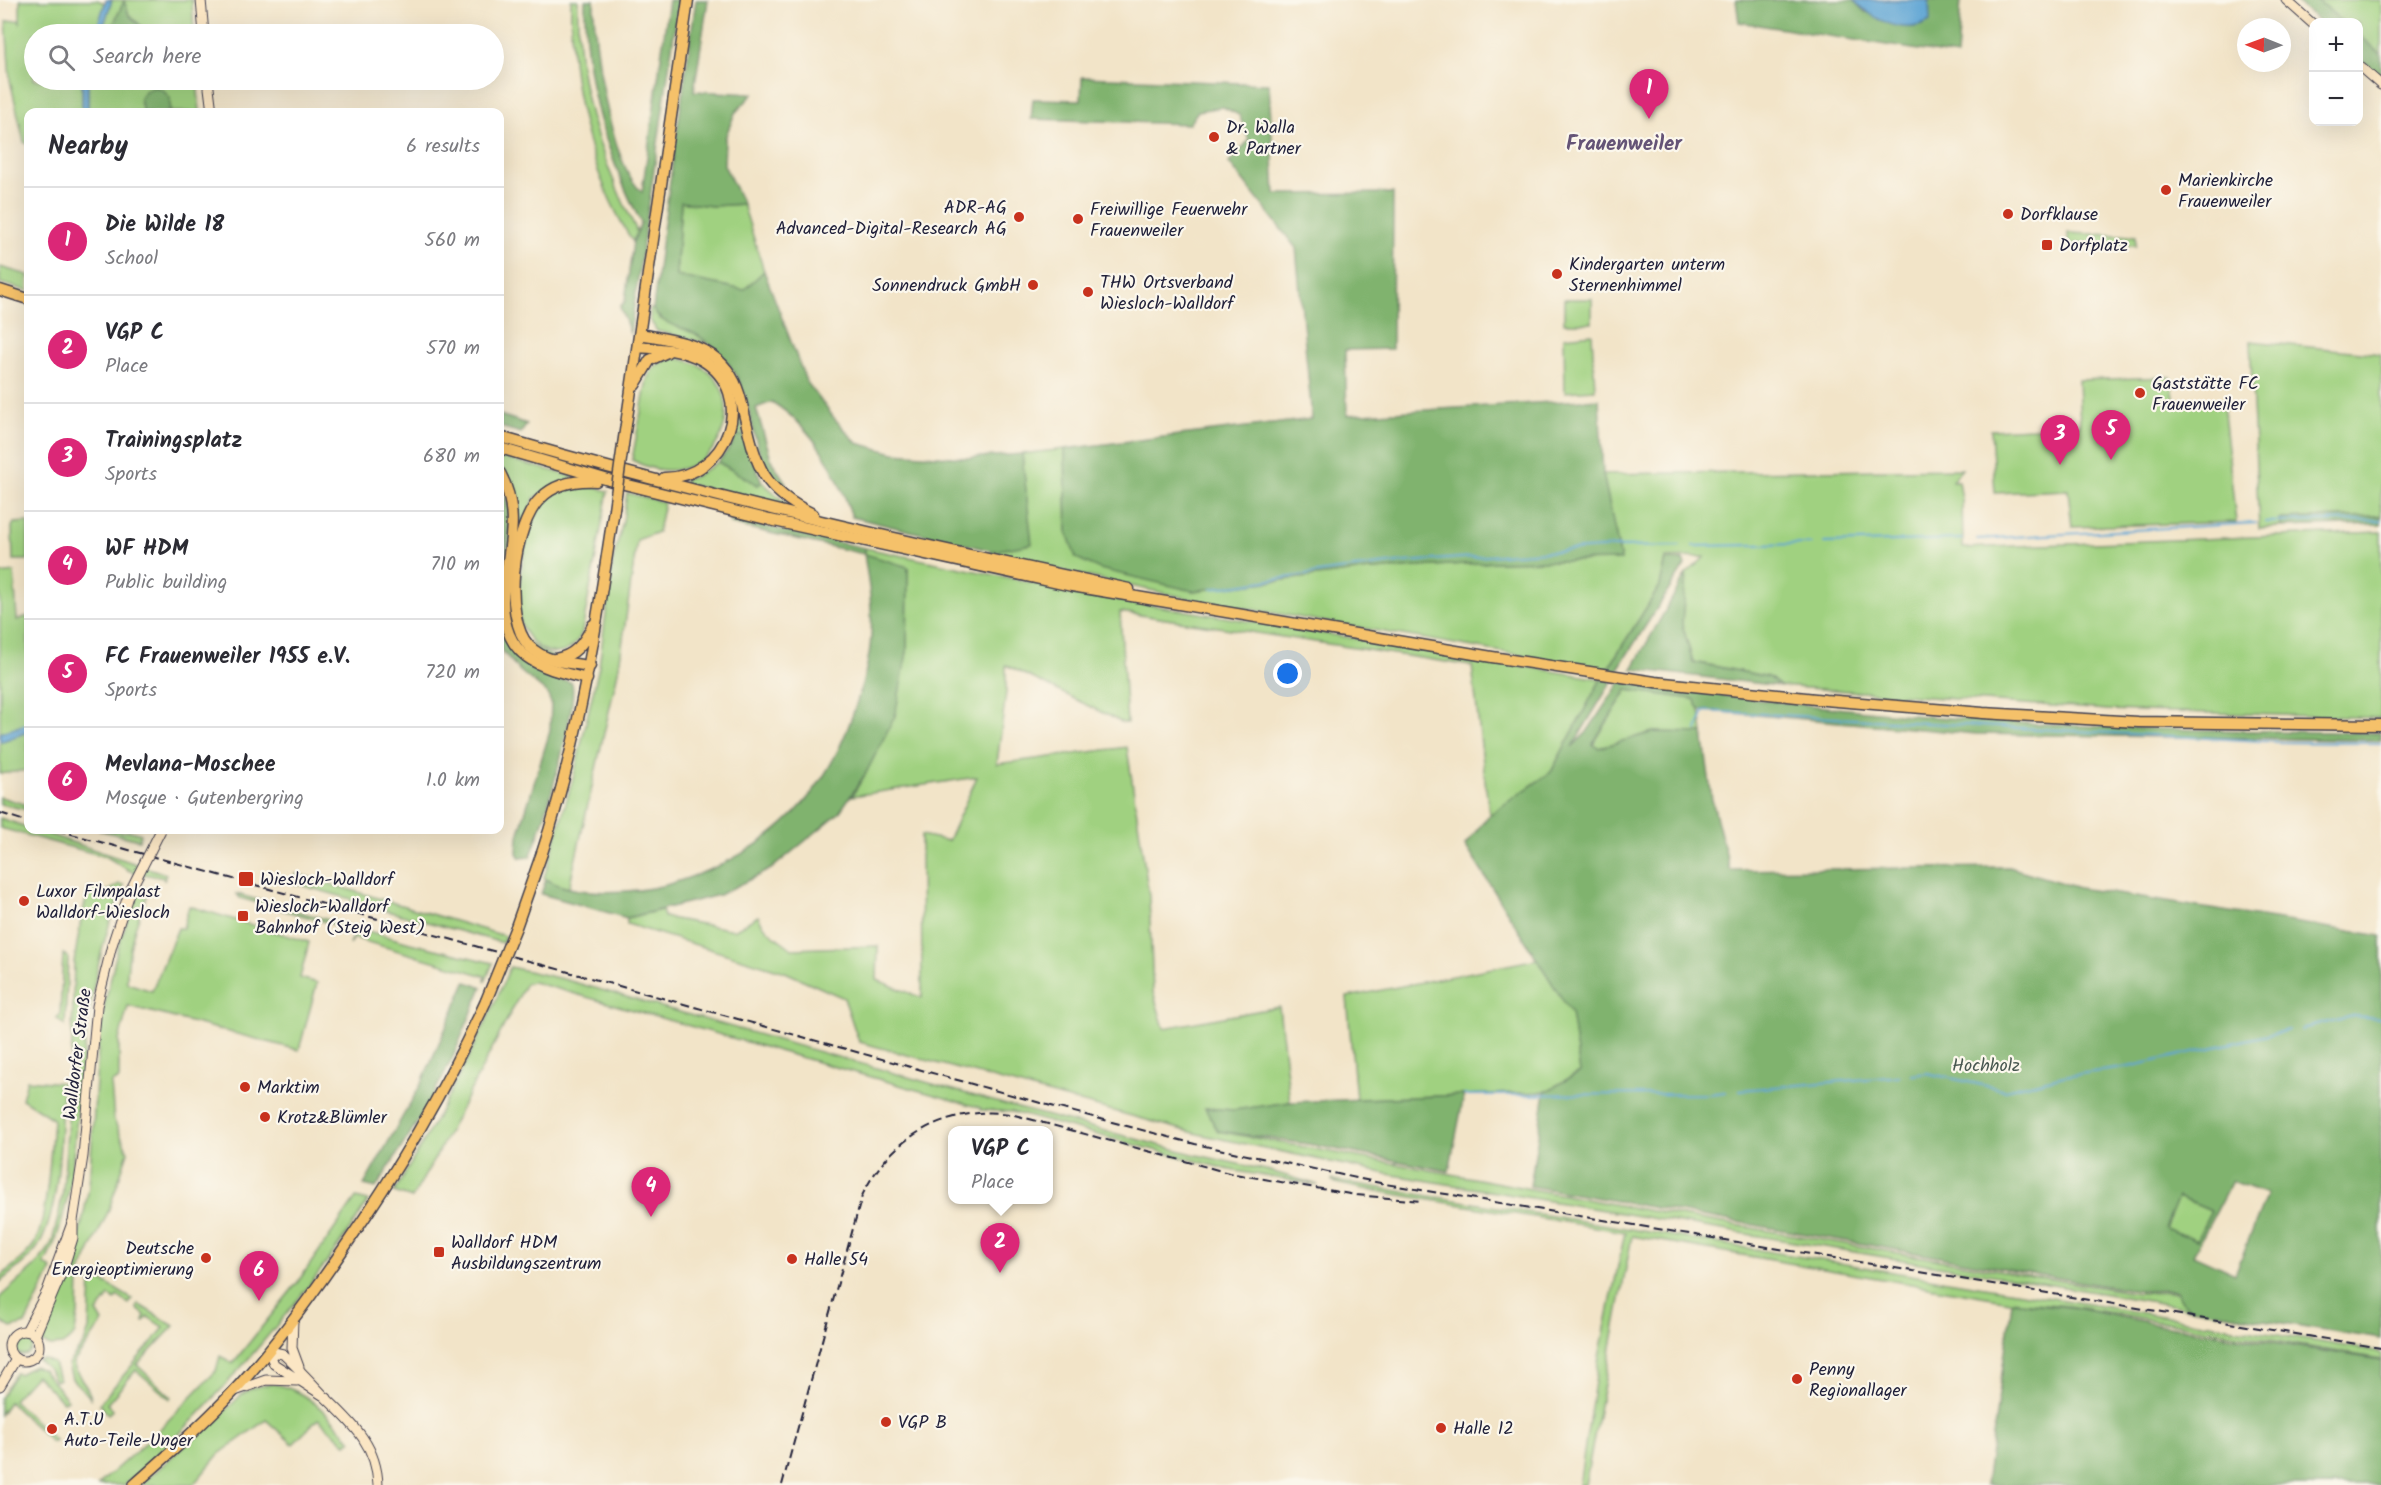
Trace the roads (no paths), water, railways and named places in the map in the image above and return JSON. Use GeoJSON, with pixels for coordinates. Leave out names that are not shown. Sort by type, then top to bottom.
{"type":"FeatureCollection","features":[{"type":"Feature","properties":{"kind":"main road"},"geometry":{"type":"LineString","coordinates":[[134,1485],[233,1392],[269,1351],[369,1214],[433,1107],[486,1001],[516,927],[542,853],[565,774],[590,666],[688,0]]}},
{"type":"Feature","properties":{"kind":"main road"},"geometry":{"type":"LineString","coordinates":[[0,290],[24,298]]}},
{"type":"Feature","properties":{"kind":"main road"},"geometry":{"type":"LineString","coordinates":[[640,334],[692,346],[718,360],[733,377],[754,456],[769,483],[795,506],[836,524]]}},
{"type":"Feature","properties":{"kind":"main road"},"geometry":{"type":"LineString","coordinates":[[638,347],[672,351],[702,360],[723,381],[728,393],[731,418],[728,437],[717,454],[706,465],[692,474],[676,478],[646,477]]}},
{"type":"Feature","properties":{"kind":"main road"},"geometry":{"type":"LineString","coordinates":[[632,390],[650,360],[660,353],[672,351]]}},
{"type":"Feature","properties":{"kind":"main road"},"geometry":{"type":"LineString","coordinates":[[504,438],[646,477],[836,524],[1089,581],[1326,628]]}},
{"type":"Feature","properties":{"kind":"main road"},"geometry":{"type":"LineString","coordinates":[[504,449],[612,481],[804,528],[983,568],[1136,598],[1655,682],[1825,700],[1983,713],[2138,722],[2381,726]]}},
{"type":"Feature","properties":{"kind":"main road"},"geometry":{"type":"LineString","coordinates":[[504,481],[513,510],[504,592]]}},
{"type":"Feature","properties":{"kind":"main road"},"geometry":{"type":"LineString","coordinates":[[590,666],[553,660],[536,652],[528,644],[517,626],[514,614],[516,569],[524,526],[540,498],[567,482],[612,481]]}},
{"type":"Feature","properties":{"kind":"main road"},"geometry":{"type":"LineString","coordinates":[[553,660],[572,654],[581,646],[598,615]]}},
{"type":"Feature","properties":{"kind":"main road"},"geometry":{"type":"LineString","coordinates":[[504,616],[510,634],[524,655],[547,669],[587,679]]}},
{"type":"Feature","properties":{"kind":"street"},"geometry":{"type":"LineString","coordinates":[[201,0],[203,24]]}},
{"type":"Feature","properties":{"kind":"street"},"geometry":{"type":"LineString","coordinates":[[2286,0],[2309,21]]}},
{"type":"Feature","properties":{"kind":"street"},"geometry":{"type":"LineString","coordinates":[[2363,69],[2381,85]]}},
{"type":"Feature","properties":{"kind":"street"},"geometry":{"type":"LineString","coordinates":[[209,90],[212,108]]}},
{"type":"Feature","properties":{"kind":"street","name":"Walldorfer Straße"},"geometry":{"type":"LineString","coordinates":[[31,1334],[73,1221],[83,1156],[98,1006],[112,945],[129,893],[159,834]]}},
{"type":"Feature","properties":{"kind":"street"},"geometry":{"type":"LineString","coordinates":[[293,1319],[292,1348],[300,1376]]}},
{"type":"Feature","properties":{"kind":"street"},"geometry":{"type":"LineString","coordinates":[[16,1333],[31,1334],[39,1346],[36,1355],[24,1361],[16,1359],[9,1352],[9,1341],[16,1333]]}},
{"type":"Feature","properties":{"kind":"street"},"geometry":{"type":"LineString","coordinates":[[269,1351],[283,1354],[300,1376],[327,1398],[364,1438],[374,1462],[378,1485]]}},
{"type":"Feature","properties":{"kind":"street"},"geometry":{"type":"LineString","coordinates":[[0,1386],[16,1359]]}},
{"type":"Feature","properties":{"kind":"street"},"geometry":{"type":"LineString","coordinates":[[233,1392],[266,1380],[300,1376]]}},
{"type":"Feature","properties":{"kind":"water"},"geometry":{"type":"Polygon","coordinates":[[[106,0],[112,0],[104,24],[98,24],[106,0]]]}},
{"type":"Feature","properties":{"kind":"water"},"geometry":{"type":"Polygon","coordinates":[[[1853,0],[1929,0],[1930,21],[1909,27],[1889,24],[1870,14],[1853,0]]]}},
{"type":"Feature","properties":{"kind":"water"},"geometry":{"type":"Polygon","coordinates":[[[82,90],[88,90],[88,108],[82,108],[82,90]]]}},
{"type":"Feature","properties":{"kind":"water"},"geometry":{"type":"Polygon","coordinates":[[[24,724],[24,733],[0,742],[0,733],[24,724]]]}},
{"type":"Feature","properties":{"kind":"waterway"},"geometry":{"type":"LineString","coordinates":[[2266,522],[2381,520]]}},
{"type":"Feature","properties":{"kind":"waterway"},"geometry":{"type":"LineString","coordinates":[[1977,539],[2256,523]]}},
{"type":"Feature","properties":{"kind":"waterway"},"geometry":{"type":"LineString","coordinates":[[1824,543],[1962,539]]}},
{"type":"Feature","properties":{"kind":"waterway"},"geometry":{"type":"LineString","coordinates":[[1693,546],[1812,544]]}},
{"type":"Feature","properties":{"kind":"waterway"},"geometry":{"type":"LineString","coordinates":[[1211,589],[1405,562],[1614,547],[1680,546]]}},
{"type":"Feature","properties":{"kind":"waterway"},"geometry":{"type":"LineString","coordinates":[[1697,730],[1704,711],[2281,742],[2381,743]]}},
{"type":"Feature","properties":{"kind":"waterway"},"geometry":{"type":"LineString","coordinates":[[2301,1029],[2352,1016],[2381,1018]]}},
{"type":"Feature","properties":{"kind":"waterway"},"geometry":{"type":"LineString","coordinates":[[1912,1075],[1927,1073],[2005,1090],[2064,1076],[2124,1068],[2289,1030]]}},
{"type":"Feature","properties":{"kind":"waterway"},"geometry":{"type":"LineString","coordinates":[[1740,1090],[1900,1076]]}},
{"type":"Feature","properties":{"kind":"waterway"},"geometry":{"type":"LineString","coordinates":[[1464,1095],[1709,1094],[1725,1092]]}},
{"type":"Feature","properties":{"kind":"railway"},"geometry":{"type":"LineString","coordinates":[[0,813],[24,821]]}},
{"type":"Feature","properties":{"kind":"railway"},"geometry":{"type":"LineString","coordinates":[[71,834],[1195,1144],[1385,1184],[2381,1348]]}},
{"type":"Feature","properties":{"kind":"railway"},"geometry":{"type":"LineString","coordinates":[[782,1485],[862,1196],[873,1175],[888,1157],[904,1142],[942,1121],[964,1115],[1011,1114],[1229,1173],[1356,1195],[1421,1201]]}},
{"type":"Feature","properties":{"kind":"place","name":"Die Wilde 18"},"geometry":{"type":"Point","coordinates":[1649,119]}},
{"type":"Feature","properties":{"kind":"place","name":"Dr. Walla & Partner"},"geometry":{"type":"Point","coordinates":[1214,137]}},
{"type":"Feature","properties":{"kind":"place","name":"Marienkirche Frauenweiler"},"geometry":{"type":"Point","coordinates":[2166,190]}},
{"type":"Feature","properties":{"kind":"place","name":"Dorfklause"},"geometry":{"type":"Point","coordinates":[2008,214]}},
{"type":"Feature","properties":{"kind":"place","name":"ADR-AG Advanced-Digital-Research AG"},"geometry":{"type":"Point","coordinates":[1019,217]}},
{"type":"Feature","properties":{"kind":"place","name":"Freiwillige Feuerwehr Frauenweiler"},"geometry":{"type":"Point","coordinates":[1078,219]}},
{"type":"Feature","properties":{"kind":"place","name":"Dorfplatz"},"geometry":{"type":"Point","coordinates":[2047,245]}},
{"type":"Feature","properties":{"kind":"place","name":"Kindergarten unterm Sternenhimmel"},"geometry":{"type":"Point","coordinates":[1557,274]}},
{"type":"Feature","properties":{"kind":"place","name":"Sonnendruck GmbH"},"geometry":{"type":"Point","coordinates":[1033,285]}},
{"type":"Feature","properties":{"kind":"place","name":"THW Ortsverband Wiesloch-Walldorf"},"geometry":{"type":"Point","coordinates":[1088,292]}},
{"type":"Feature","properties":{"kind":"place","name":"Gaststätte FC Frauenweiler"},"geometry":{"type":"Point","coordinates":[2140,393]}},
{"type":"Feature","properties":{"kind":"place","name":"FC Frauenweiler 1955 e.V."},"geometry":{"type":"Point","coordinates":[2111,460]}},
{"type":"Feature","properties":{"kind":"place","name":"Trainingsplatz"},"geometry":{"type":"Point","coordinates":[2060,465]}},
{"type":"Feature","properties":{"kind":"place","name":"Wiesloch-Walldorf"},"geometry":{"type":"Point","coordinates":[246,879]}},
{"type":"Feature","properties":{"kind":"place","name":"Luxor Filmpalast Walldorf-Wiesloch"},"geometry":{"type":"Point","coordinates":[24,901]}},
{"type":"Feature","properties":{"kind":"place","name":"Wiesloch-Walldorf Bahnhof (Steig West)"},"geometry":{"type":"Point","coordinates":[243,916]}},
{"type":"Feature","properties":{"kind":"place","name":"Marktim"},"geometry":{"type":"Point","coordinates":[245,1087]}},
{"type":"Feature","properties":{"kind":"place","name":"Krotz&Blümler"},"geometry":{"type":"Point","coordinates":[265,1117]}},
{"type":"Feature","properties":{"kind":"place","name":"WF HDM"},"geometry":{"type":"Point","coordinates":[651,1217]}},
{"type":"Feature","properties":{"kind":"place","name":"Walldorf HDM Ausbildungszentrum"},"geometry":{"type":"Point","coordinates":[439,1252]}},
{"type":"Feature","properties":{"kind":"place","name":"Deutsche Energieoptimierung"},"geometry":{"type":"Point","coordinates":[206,1258]}},
{"type":"Feature","properties":{"kind":"place","name":"Halle 54"},"geometry":{"type":"Point","coordinates":[792,1259]}},
{"type":"Feature","properties":{"kind":"place","name":"VGP C"},"geometry":{"type":"Point","coordinates":[1000,1273]}},
{"type":"Feature","properties":{"kind":"place","name":"Mevlana-Moschee"},"geometry":{"type":"Point","coordinates":[259,1301]}},
{"type":"Feature","properties":{"kind":"place","name":"Penny Regionallager"},"geometry":{"type":"Point","coordinates":[1797,1379]}},
{"type":"Feature","properties":{"kind":"place","name":"VGP B"},"geometry":{"type":"Point","coordinates":[886,1422]}},
{"type":"Feature","properties":{"kind":"place","name":"Halle 12"},"geometry":{"type":"Point","coordinates":[1441,1428]}},
{"type":"Feature","properties":{"kind":"place","name":"A.T.U Auto-Teile-Unger"},"geometry":{"type":"Point","coordinates":[52,1429]}},
{"type":"Feature","properties":{"kind":"district","name":"Frauenweiler"},"geometry":{"type":"Point","coordinates":[1624,143]}},
{"type":"Feature","properties":{"kind":"park label","name":"Hochholz"},"geometry":{"type":"Point","coordinates":[1986,1065]}}]}
